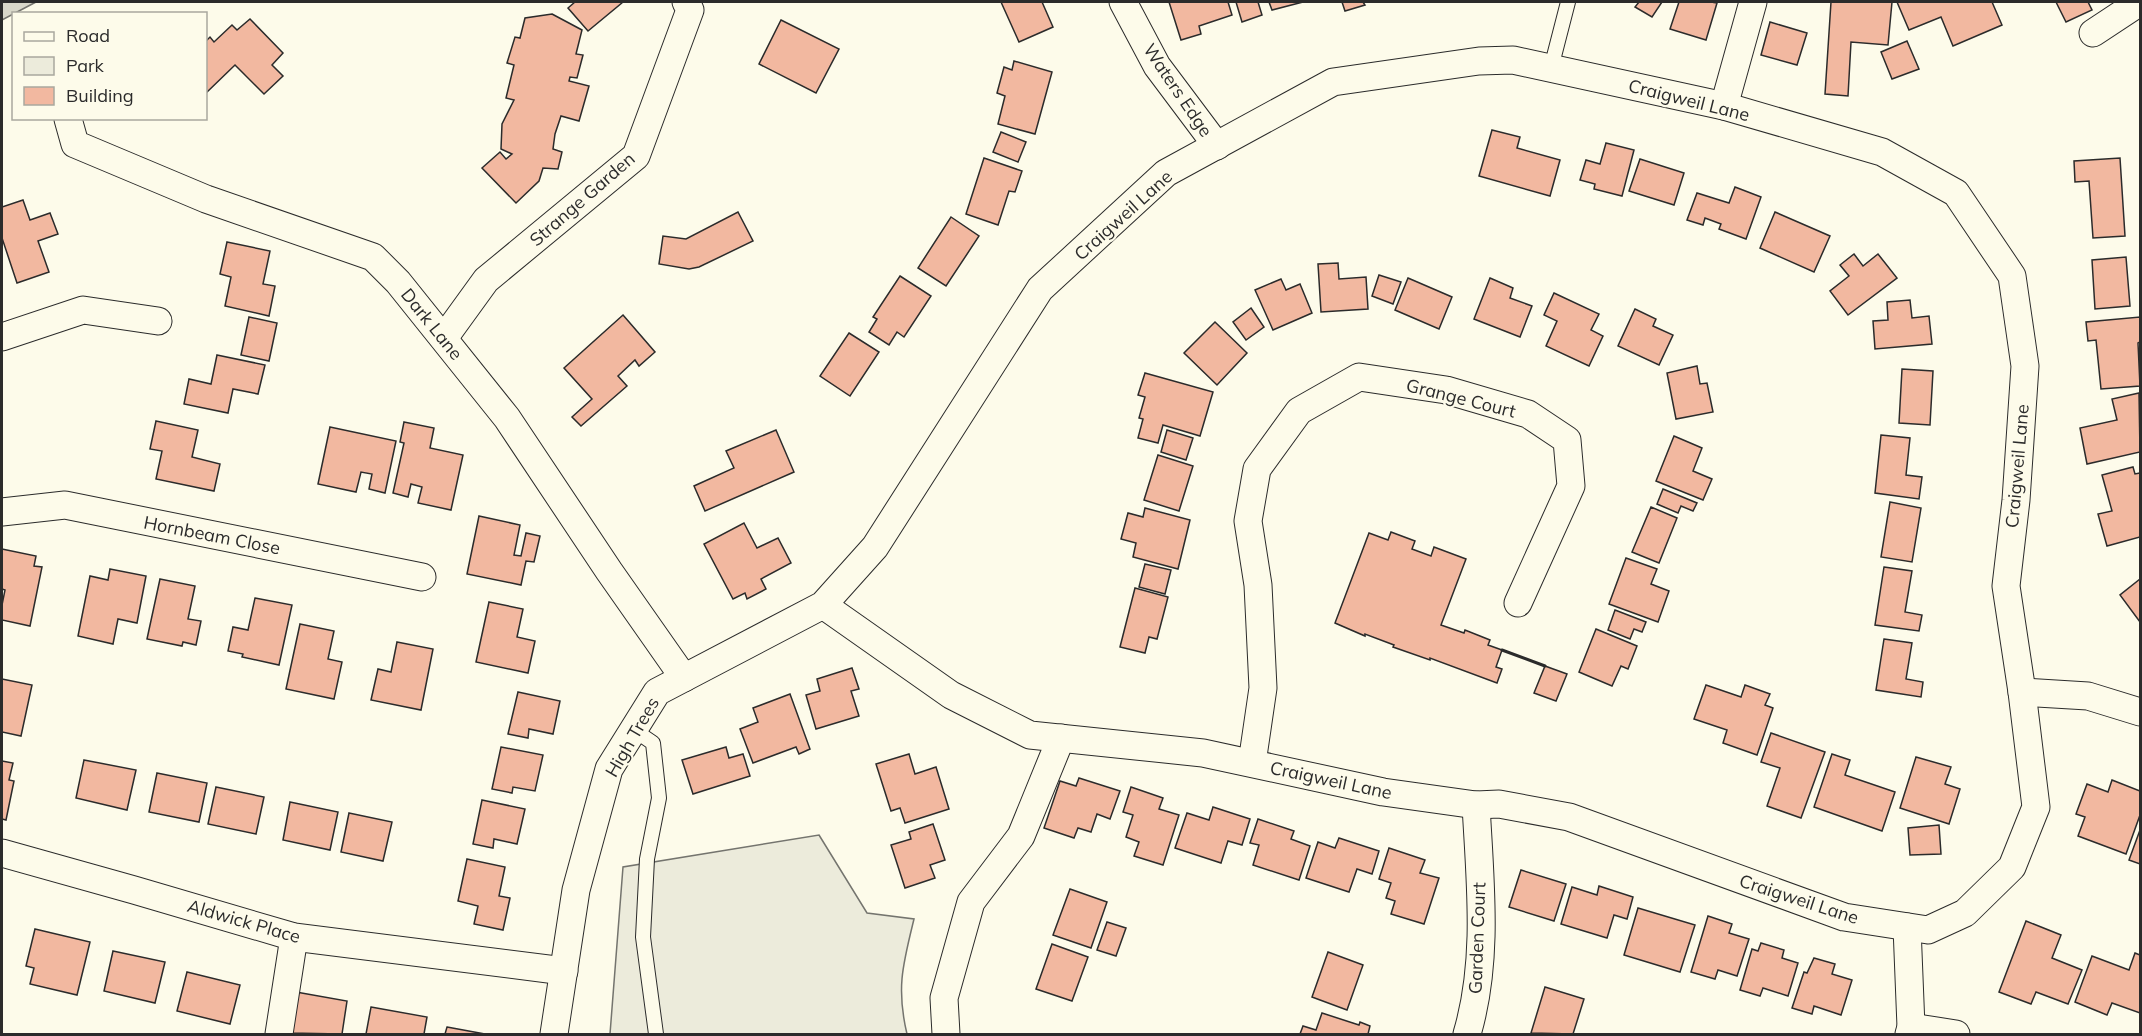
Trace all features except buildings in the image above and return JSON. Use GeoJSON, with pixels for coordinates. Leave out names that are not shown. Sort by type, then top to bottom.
{"type":"FeatureCollection","features":[{"type":"Feature","properties":{"kind":"street","name":"Waters Edge"},"geometry":{"type":"LineString","coordinates":[[1123,2],[1157,66],[1217,146]]}},
{"type":"Feature","properties":{"kind":"street"},"geometry":{"type":"LineString","coordinates":[[1724,106],[1753,2]]}},
{"type":"Feature","properties":{"kind":"street"},"geometry":{"type":"LineString","coordinates":[[2093,33],[2140,2]]}},
{"type":"Feature","properties":{"kind":"street","name":"Strange Garden"},"geometry":{"type":"LineString","coordinates":[[444,338],[486,280],[636,156],[691,4]]}},
{"type":"Feature","properties":{"kind":"street","name":"Craigweil Lane"},"geometry":{"type":"LineString","coordinates":[[1513,60],[1724,106],[1882,152],[1956,193],[2012,276],[2025,366],[2016,500],[2006,586],[2036,807],[2012,867],[1965,913],[1928,930],[1844,918],[1569,817],[1500,804],[1476,805],[1383,792],[1203,753],[1030,735],[951,695],[824,605],[875,547],[1040,289],[1166,173],[1217,146],[1333,82],[1479,61],[1513,60]]}},
{"type":"Feature","properties":{"kind":"street","name":"Dark Lane"},"geometry":{"type":"LineString","coordinates":[[68,120],[75,144],[206,199],[373,258],[398,282],[507,418],[684,678]]}},
{"type":"Feature","properties":{"kind":"street"},"geometry":{"type":"LineString","coordinates":[[2,337],[83,310],[158,321]]}},
{"type":"Feature","properties":{"kind":"street","name":"Grange Court"},"geometry":{"type":"LineString","coordinates":[[1251,763],[1263,688],[1258,585],[1248,521],[1257,469],[1299,411],[1359,377],[1446,390],[1528,414],[1567,440],[1571,486],[1518,603]]}},
{"type":"Feature","properties":{"kind":"street","name":"Hornbeam Close"},"geometry":{"type":"LineString","coordinates":[[2,512],[65,505],[422,577]]}},
{"type":"Feature","properties":{"kind":"street","name":"High Trees"},"geometry":{"type":"LineString","coordinates":[[554,1035],[576,890],[609,769],[657,692],[824,605]]}},
{"type":"Feature","properties":{"kind":"street"},"geometry":{"type":"LineString","coordinates":[[2022,692],[2088,696],[2140,712]]}},
{"type":"Feature","properties":{"kind":"street"},"geometry":{"type":"LineString","coordinates":[[946,1035],[944,998],[971,902],[1022,836],[1061,738]]}},
{"type":"Feature","properties":{"kind":"street","name":"Garden Court"},"geometry":{"type":"LineString","coordinates":[[1467,1035],[1475,1007],[1482,916],[1476,805]]}},
{"type":"Feature","properties":{"kind":"street","name":"Aldwick Place"},"geometry":{"type":"LineString","coordinates":[[2,853],[294,938],[564,971]]}},
{"type":"Feature","properties":{"kind":"street"},"geometry":{"type":"LineString","coordinates":[[1907,927],[1910,1031],[1956,1035]]}},
{"type":"Feature","properties":{"kind":"street"},"geometry":{"type":"LineString","coordinates":[[279,1035],[294,938]]}},
{"type":"Feature","properties":{"kind":"lane"},"geometry":{"type":"LineString","coordinates":[[1551,68],[1568,2]]}},
{"type":"Feature","properties":{"kind":"lane"},"geometry":{"type":"LineString","coordinates":[[634,730],[653,743],[659,798],[647,860],[642,937],[656,1035]]}},
{"type":"Feature","properties":{"kind":"green space"},"geometry":{"type":"Polygon","coordinates":[[[819,835],[867,913],[914,919],[901,989],[907,1034],[610,1034],[623,867],[819,835]]]}},
{"type":"Feature","properties":{"kind":"shaded area"},"geometry":{"type":"Polygon","coordinates":[[[2,2],[36,2],[17,12],[12,12],[12,15],[2,20],[2,2]]]}},
{"type":"Feature","properties":{"kind":"wall"},"geometry":{"type":"LineString","coordinates":[[1502,650],[1545,666]]}}]}
